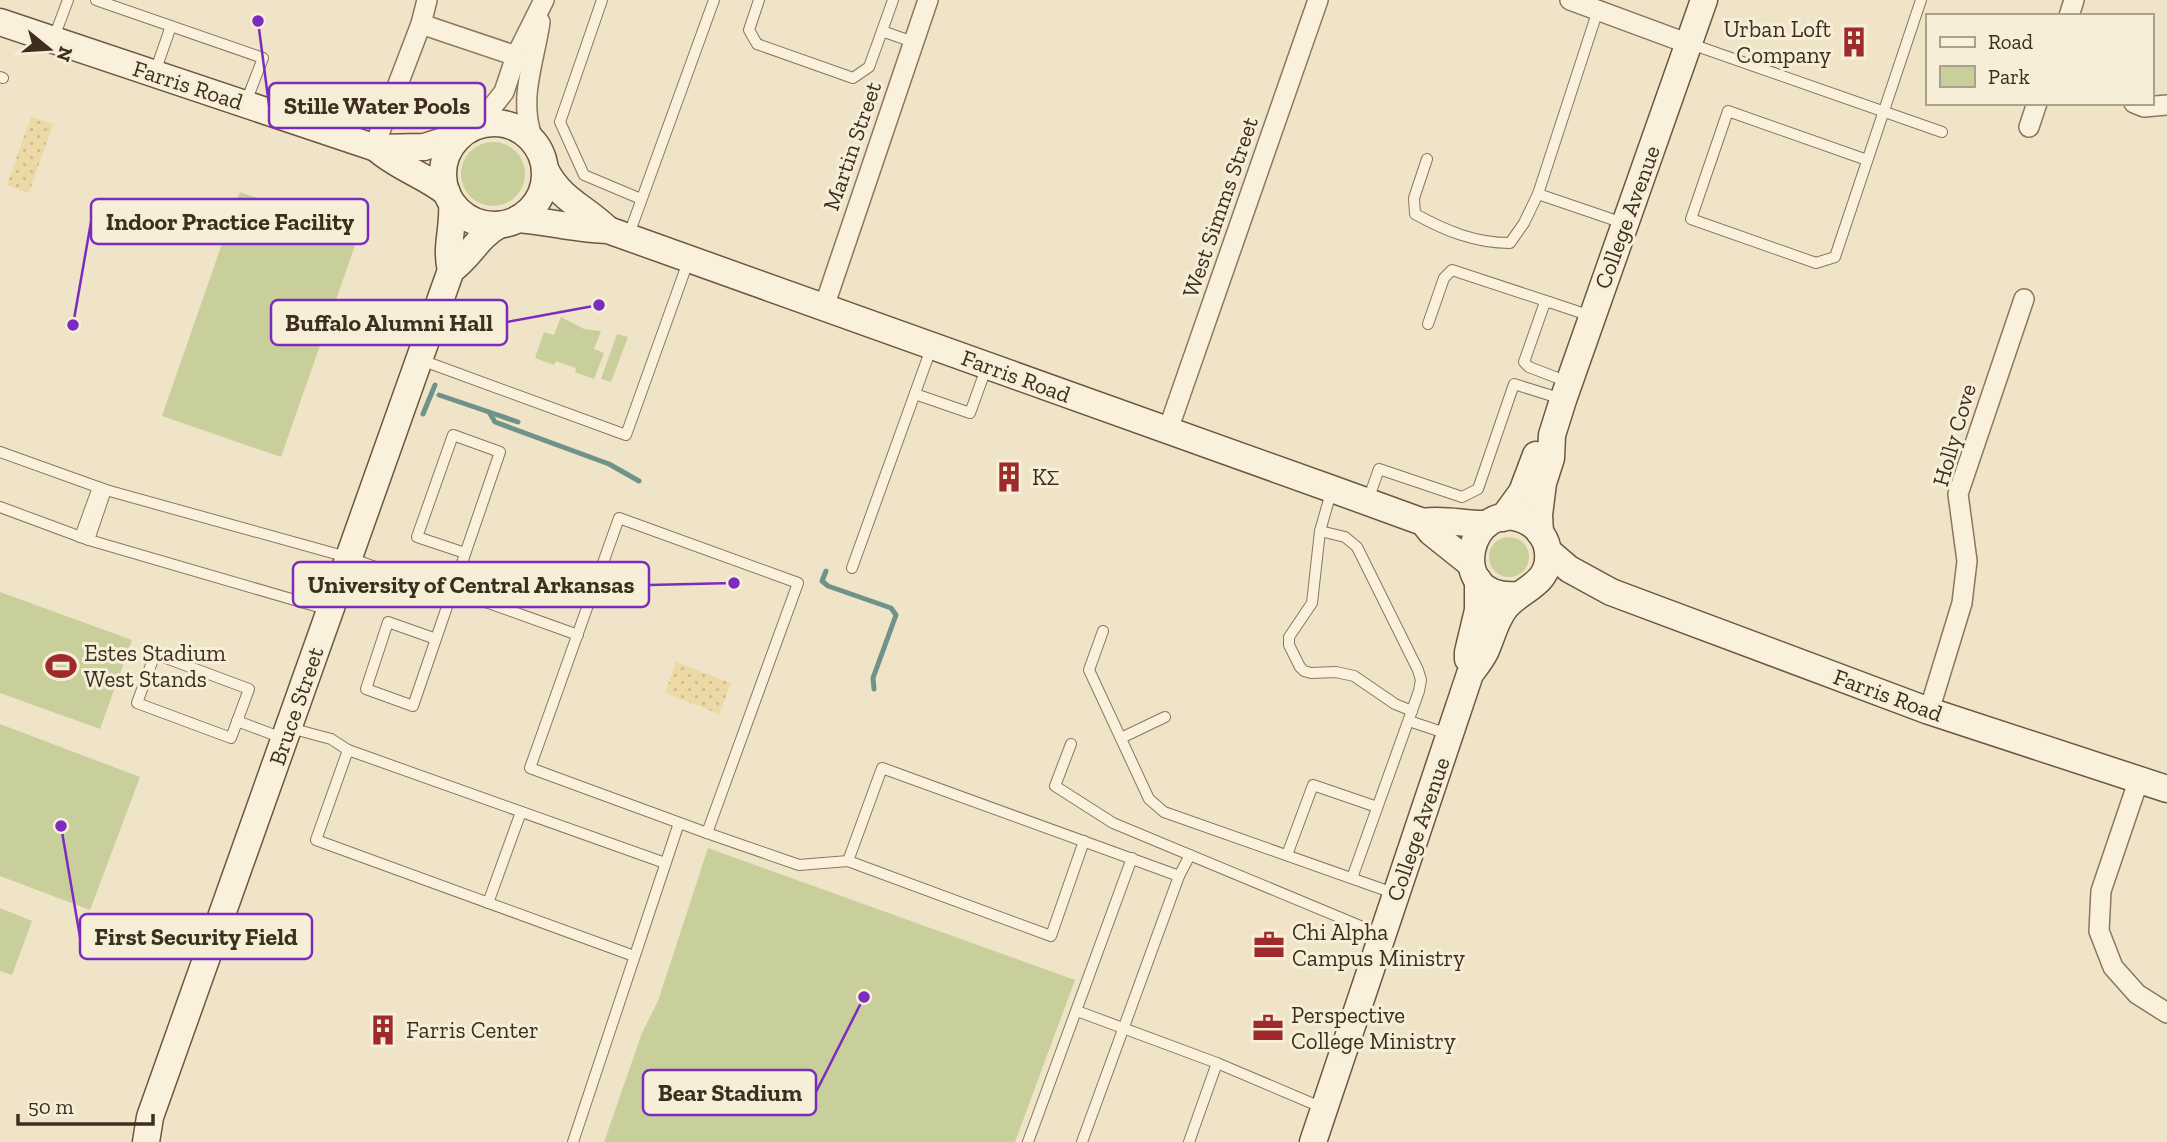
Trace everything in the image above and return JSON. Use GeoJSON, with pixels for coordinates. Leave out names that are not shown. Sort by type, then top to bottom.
{"type":"FeatureCollection","features":[{"type":"Feature","properties":{"kind":"street"},"geometry":{"type":"LineString","coordinates":[[375,148],[421,24],[427,0]]}},
{"type":"Feature","properties":{"kind":"street","name":"Martin Street"},"geometry":{"type":"LineString","coordinates":[[824,307],[928,0]]}},
{"type":"Feature","properties":{"kind":"street","name":"West Simms Street"},"geometry":{"type":"LineString","coordinates":[[1168,430],[1318,0]]}},
{"type":"Feature","properties":{"kind":"street"},"geometry":{"type":"LineString","coordinates":[[1570,0],[1689,44]]}},
{"type":"Feature","properties":{"kind":"street","name":"College Avenue"},"geometry":{"type":"LineString","coordinates":[[1544,542],[1540,500],[1551,458],[1552,435],[1704,0]]}},
{"type":"Feature","properties":{"kind":"street"},"geometry":{"type":"LineString","coordinates":[[544,2],[525,112],[534,142],[543,159],[543,189],[526,214],[508,222],[488,225],[468,218],[449,199],[444,183],[444,163],[447,153],[504,92],[516,56],[544,2]]}},
{"type":"Feature","properties":{"kind":"street","name":"Farris Road"},"geometry":{"type":"LineString","coordinates":[[0,22],[375,148],[424,147],[469,131]]}},
{"type":"Feature","properties":{"kind":"street"},"geometry":{"type":"LineString","coordinates":[[421,24],[516,56]]}},
{"type":"Feature","properties":{"kind":"street"},"geometry":{"type":"LineString","coordinates":[[2029,127],[2036,105]]}},
{"type":"Feature","properties":{"kind":"street"},"geometry":{"type":"LineString","coordinates":[[2139,105],[2167,105]]}},
{"type":"Feature","properties":{"kind":"street"},"geometry":{"type":"LineString","coordinates":[[469,131],[488,123],[509,125],[534,142]]}},
{"type":"Feature","properties":{"kind":"street","name":"Farris Road"},"geometry":{"type":"LineString","coordinates":[[375,148],[391,162],[426,178],[449,199]]}},
{"type":"Feature","properties":{"kind":"street","name":"Farris Road"},"geometry":{"type":"LineString","coordinates":[[545,169],[559,192],[618,234]]}},
{"type":"Feature","properties":{"kind":"street","name":"Bruce Street"},"geometry":{"type":"LineString","coordinates":[[146,1142],[150,1117],[451,270],[447,257],[452,233],[449,199]]}},
{"type":"Feature","properties":{"kind":"street","name":"Farris Road"},"geometry":{"type":"LineString","coordinates":[[508,222],[556,223],[618,234],[1423,522],[1436,520],[1463,524],[1495,521]]}},
{"type":"Feature","properties":{"kind":"street","name":"Bruce Street"},"geometry":{"type":"LineString","coordinates":[[451,270],[463,262],[480,237],[508,222]]}},
{"type":"Feature","properties":{"kind":"street","name":"Holly Cove"},"geometry":{"type":"LineString","coordinates":[[1929,711],[1962,603],[1967,561],[1958,494],[2024,299]]}},
{"type":"Feature","properties":{"kind":"street","name":"College Avenue"},"geometry":{"type":"LineString","coordinates":[[1495,521],[1522,492],[1538,452],[1552,435]]}},
{"type":"Feature","properties":{"kind":"street"},"geometry":{"type":"LineString","coordinates":[[1523,520],[1544,542],[1547,565],[1544,575],[1525,591],[1495,593],[1485,588],[1474,572],[1471,548],[1475,538],[1495,521],[1523,520]]}},
{"type":"Feature","properties":{"kind":"street","name":"Farris Road"},"geometry":{"type":"LineString","coordinates":[[1423,522],[1474,572]]}},
{"type":"Feature","properties":{"kind":"street","name":"Farris Road"},"geometry":{"type":"LineString","coordinates":[[1544,542],[1569,569],[1611,592],[1929,711],[2167,789]]}},
{"type":"Feature","properties":{"kind":"street","name":"College Avenue"},"geometry":{"type":"LineString","coordinates":[[1470,674],[1468,652],[1478,610],[1474,572]]}},
{"type":"Feature","properties":{"kind":"street","name":"Farris Road"},"geometry":{"type":"LineString","coordinates":[[1525,591],[1563,587],[1588,592],[1611,592]]}},
{"type":"Feature","properties":{"kind":"street","name":"College Avenue"},"geometry":{"type":"LineString","coordinates":[[1312,1142],[1470,674],[1484,654],[1504,608],[1525,591]]}},
{"type":"Feature","properties":{"kind":"street"},"geometry":{"type":"LineString","coordinates":[[2139,779],[2101,891],[2099,931],[2113,967],[2137,994],[2167,1013]]}},
{"type":"Feature","properties":{"kind":"lane"},"geometry":{"type":"LineString","coordinates":[[52,41],[68,0]]}},
{"type":"Feature","properties":{"kind":"lane"},"geometry":{"type":"LineString","coordinates":[[96,0],[263,58],[246,103]]}},
{"type":"Feature","properties":{"kind":"lane"},"geometry":{"type":"LineString","coordinates":[[602,0],[560,122],[584,175],[641,199]]}},
{"type":"Feature","properties":{"kind":"lane"},"geometry":{"type":"LineString","coordinates":[[618,234],[641,199],[713,0]]}},
{"type":"Feature","properties":{"kind":"lane"},"geometry":{"type":"LineString","coordinates":[[759,0],[749,30],[757,44],[853,78],[869,67],[893,0]]}},
{"type":"Feature","properties":{"kind":"lane"},"geometry":{"type":"LineString","coordinates":[[1867,160],[1728,111],[1691,219],[1816,263],[1835,257],[1921,0]]}},
{"type":"Feature","properties":{"kind":"lane"},"geometry":{"type":"LineString","coordinates":[[1427,159],[1414,198],[1415,214],[1442,229],[1485,243],[1510,243],[1524,223],[1538,194],[1598,10]]}},
{"type":"Feature","properties":{"kind":"lane"},"geometry":{"type":"LineString","coordinates":[[154,74],[171,26]]}},
{"type":"Feature","properties":{"kind":"lane"},"geometry":{"type":"LineString","coordinates":[[882,31],[913,42]]}},
{"type":"Feature","properties":{"kind":"lane"},"geometry":{"type":"LineString","coordinates":[[1689,44],[1942,132]]}},
{"type":"Feature","properties":{"kind":"lane"},"geometry":{"type":"LineString","coordinates":[[1538,194],[1625,223]]}},
{"type":"Feature","properties":{"kind":"lane"},"geometry":{"type":"LineString","coordinates":[[419,360],[626,435],[689,259]]}},
{"type":"Feature","properties":{"kind":"lane"},"geometry":{"type":"LineString","coordinates":[[1428,324],[1444,278],[1452,270],[1592,317]]}},
{"type":"Feature","properties":{"kind":"lane"},"geometry":{"type":"LineString","coordinates":[[1549,302],[1544,305],[1524,362],[1566,391]]}},
{"type":"Feature","properties":{"kind":"lane"},"geometry":{"type":"LineString","coordinates":[[852,568],[932,346]]}},
{"type":"Feature","properties":{"kind":"lane"},"geometry":{"type":"LineString","coordinates":[[915,394],[970,413],[988,366]]}},
{"type":"Feature","properties":{"kind":"lane"},"geometry":{"type":"LineString","coordinates":[[1368,502],[1379,469],[1462,497],[1478,489],[1514,384],[1566,391]]}},
{"type":"Feature","properties":{"kind":"lane"},"geometry":{"type":"LineString","coordinates":[[436,639],[388,622],[366,689],[413,706],[436,639],[500,452],[453,435],[417,537],[465,553]]}},
{"type":"Feature","properties":{"kind":"lane"},"geometry":{"type":"LineString","coordinates":[[0,452],[102,489],[347,557],[578,635]]}},
{"type":"Feature","properties":{"kind":"lane"},"geometry":{"type":"LineString","coordinates":[[85,538],[102,489]]}},
{"type":"Feature","properties":{"kind":"lane"},"geometry":{"type":"LineString","coordinates":[[1332,489],[1320,531],[1312,603],[1289,637],[1289,645],[1300,667],[1311,673],[1336,672],[1354,676],[1411,716],[1450,735]]}},
{"type":"Feature","properties":{"kind":"lane"},"geometry":{"type":"LineString","coordinates":[[0,507],[85,538],[329,610]]}},
{"type":"Feature","properties":{"kind":"lane"},"geometry":{"type":"LineString","coordinates":[[707,833],[798,583],[619,518],[530,768],[679,823],[707,833],[799,865],[849,861],[1051,936],[1084,841]]}},
{"type":"Feature","properties":{"kind":"lane"},"geometry":{"type":"LineString","coordinates":[[1320,531],[1345,537],[1357,547],[1421,680],[1411,716],[1352,878]]}},
{"type":"Feature","properties":{"kind":"lane"},"geometry":{"type":"LineString","coordinates":[[1103,631],[1089,670],[1149,799],[1164,812],[1396,894]]}},
{"type":"Feature","properties":{"kind":"lane"},"geometry":{"type":"LineString","coordinates":[[155,654],[249,689],[237,721],[231,738],[137,703],[155,654]]}},
{"type":"Feature","properties":{"kind":"lane"},"geometry":{"type":"LineString","coordinates":[[1121,738],[1165,717]]}},
{"type":"Feature","properties":{"kind":"lane"},"geometry":{"type":"LineString","coordinates":[[237,721],[287,734],[331,739],[348,750],[665,863]]}},
{"type":"Feature","properties":{"kind":"lane"},"geometry":{"type":"LineString","coordinates":[[1071,744],[1055,786],[1113,823],[1382,935]]}},
{"type":"Feature","properties":{"kind":"lane"},"geometry":{"type":"LineString","coordinates":[[348,750],[316,841],[634,956]]}},
{"type":"Feature","properties":{"kind":"lane"},"geometry":{"type":"LineString","coordinates":[[849,861],[882,768],[1179,876]]}},
{"type":"Feature","properties":{"kind":"lane"},"geometry":{"type":"LineString","coordinates":[[1286,855],[1312,785],[1377,807]]}},
{"type":"Feature","properties":{"kind":"lane"},"geometry":{"type":"LineString","coordinates":[[488,903],[521,812]]}},
{"type":"Feature","properties":{"kind":"lane"},"geometry":{"type":"LineString","coordinates":[[573,1142],[679,823]]}},
{"type":"Feature","properties":{"kind":"lane"},"geometry":{"type":"LineString","coordinates":[[1087,1141],[1123,1027],[1179,876],[1190,855]]}},
{"type":"Feature","properties":{"kind":"lane"},"geometry":{"type":"LineString","coordinates":[[1028,1142],[1132,858]]}},
{"type":"Feature","properties":{"kind":"lane"},"geometry":{"type":"LineString","coordinates":[[1077,1011],[1217,1063],[1324,1108]]}},
{"type":"Feature","properties":{"kind":"lane"},"geometry":{"type":"LineString","coordinates":[[1189,1142],[1217,1063]]}},
{"type":"Feature","properties":{"kind":"green space"},"geometry":{"type":"Polygon","coordinates":[[[493,142],[505,144],[516,151],[523,162],[523,186],[516,197],[505,204],[493,206],[481,204],[470,197],[463,186],[461,174],[463,162],[470,151],[481,144],[493,142]]]}},
{"type":"Feature","properties":{"kind":"green space"},"geometry":{"type":"Polygon","coordinates":[[[240,192],[359,234],[281,457],[162,416],[240,192]]]}},
{"type":"Feature","properties":{"kind":"green space"},"geometry":{"type":"Polygon","coordinates":[[[561,317],[584,329],[601,331],[594,349],[604,353],[594,379],[575,372],[576,368],[556,361],[554,365],[535,358],[544,332],[554,335],[561,317]]]}},
{"type":"Feature","properties":{"kind":"green space"},"geometry":{"type":"Polygon","coordinates":[[[617,334],[628,337],[611,382],[601,379],[617,334]]]}},
{"type":"Feature","properties":{"kind":"green space"},"geometry":{"type":"Polygon","coordinates":[[[1509,537],[1523,543],[1529,557],[1523,571],[1509,577],[1495,571],[1489,557],[1495,543],[1509,537]]]}},
{"type":"Feature","properties":{"kind":"green space","name":"Estes Stadium West Stands"},"geometry":{"type":"Polygon","coordinates":[[[0,592],[132,640],[100,729],[0,693],[0,592]]]}},
{"type":"Feature","properties":{"kind":"green space"},"geometry":{"type":"Polygon","coordinates":[[[0,724],[140,777],[90,910],[0,876],[0,724]]]}},
{"type":"Feature","properties":{"kind":"green space"},"geometry":{"type":"Polygon","coordinates":[[[708,848],[1075,980],[1015,1142],[604,1142],[642,1033],[658,1001],[708,848]]]}},
{"type":"Feature","properties":{"kind":"green space"},"geometry":{"type":"Polygon","coordinates":[[[0,908],[32,921],[12,975],[0,971],[0,908]]]}},
{"type":"Feature","properties":{"kind":"sand"},"geometry":{"type":"Polygon","coordinates":[[[31,117],[53,124],[29,193],[7,185],[31,117]]]}},
{"type":"Feature","properties":{"kind":"sand"},"geometry":{"type":"Polygon","coordinates":[[[676,662],[731,683],[719,714],[665,693],[676,662]]]}},
{"type":"Feature","properties":{"kind":"waterway"},"geometry":{"type":"LineString","coordinates":[[423,414],[435,385]]}},
{"type":"Feature","properties":{"kind":"waterway"},"geometry":{"type":"LineString","coordinates":[[439,395],[489,412],[495,422],[609,464],[639,481]]}},
{"type":"Feature","properties":{"kind":"waterway"},"geometry":{"type":"LineString","coordinates":[[489,412],[518,422]]}},
{"type":"Feature","properties":{"kind":"waterway"},"geometry":{"type":"LineString","coordinates":[[826,571],[822,581],[828,586],[891,608],[896,615],[873,678],[874,689]]}},
{"type":"Feature","properties":{"kind":"place","name":"Stille Water Pools"},"geometry":{"type":"Point","coordinates":[258,21]}},
{"type":"Feature","properties":{"kind":"place","name":"Urban Loft Company"},"geometry":{"type":"Point","coordinates":[1854,42]}},
{"type":"Feature","properties":{"kind":"place","name":"Buffalo Alumni Hall"},"geometry":{"type":"Point","coordinates":[599,305]}},
{"type":"Feature","properties":{"kind":"place","name":"Indoor Practice Facility"},"geometry":{"type":"Point","coordinates":[73,325]}},
{"type":"Feature","properties":{"kind":"place","name":"KΣ"},"geometry":{"type":"Point","coordinates":[1009,477]}},
{"type":"Feature","properties":{"kind":"place","name":"University of Central Arkansas"},"geometry":{"type":"Point","coordinates":[734,583]}},
{"type":"Feature","properties":{"kind":"place","name":"Estes Stadium West Stands"},"geometry":{"type":"Point","coordinates":[61,666]}},
{"type":"Feature","properties":{"kind":"place","name":"First Security Field"},"geometry":{"type":"Point","coordinates":[61,826]}},
{"type":"Feature","properties":{"kind":"place","name":"Chi Alpha Campus Ministry"},"geometry":{"type":"Point","coordinates":[1269,945]}},
{"type":"Feature","properties":{"kind":"place","name":"Bear Stadium"},"geometry":{"type":"Point","coordinates":[864,997]}},
{"type":"Feature","properties":{"kind":"place","name":"Perspective College Ministry"},"geometry":{"type":"Point","coordinates":[1268,1028]}},
{"type":"Feature","properties":{"kind":"place","name":"Farris Center"},"geometry":{"type":"Point","coordinates":[383,1030]}}]}
